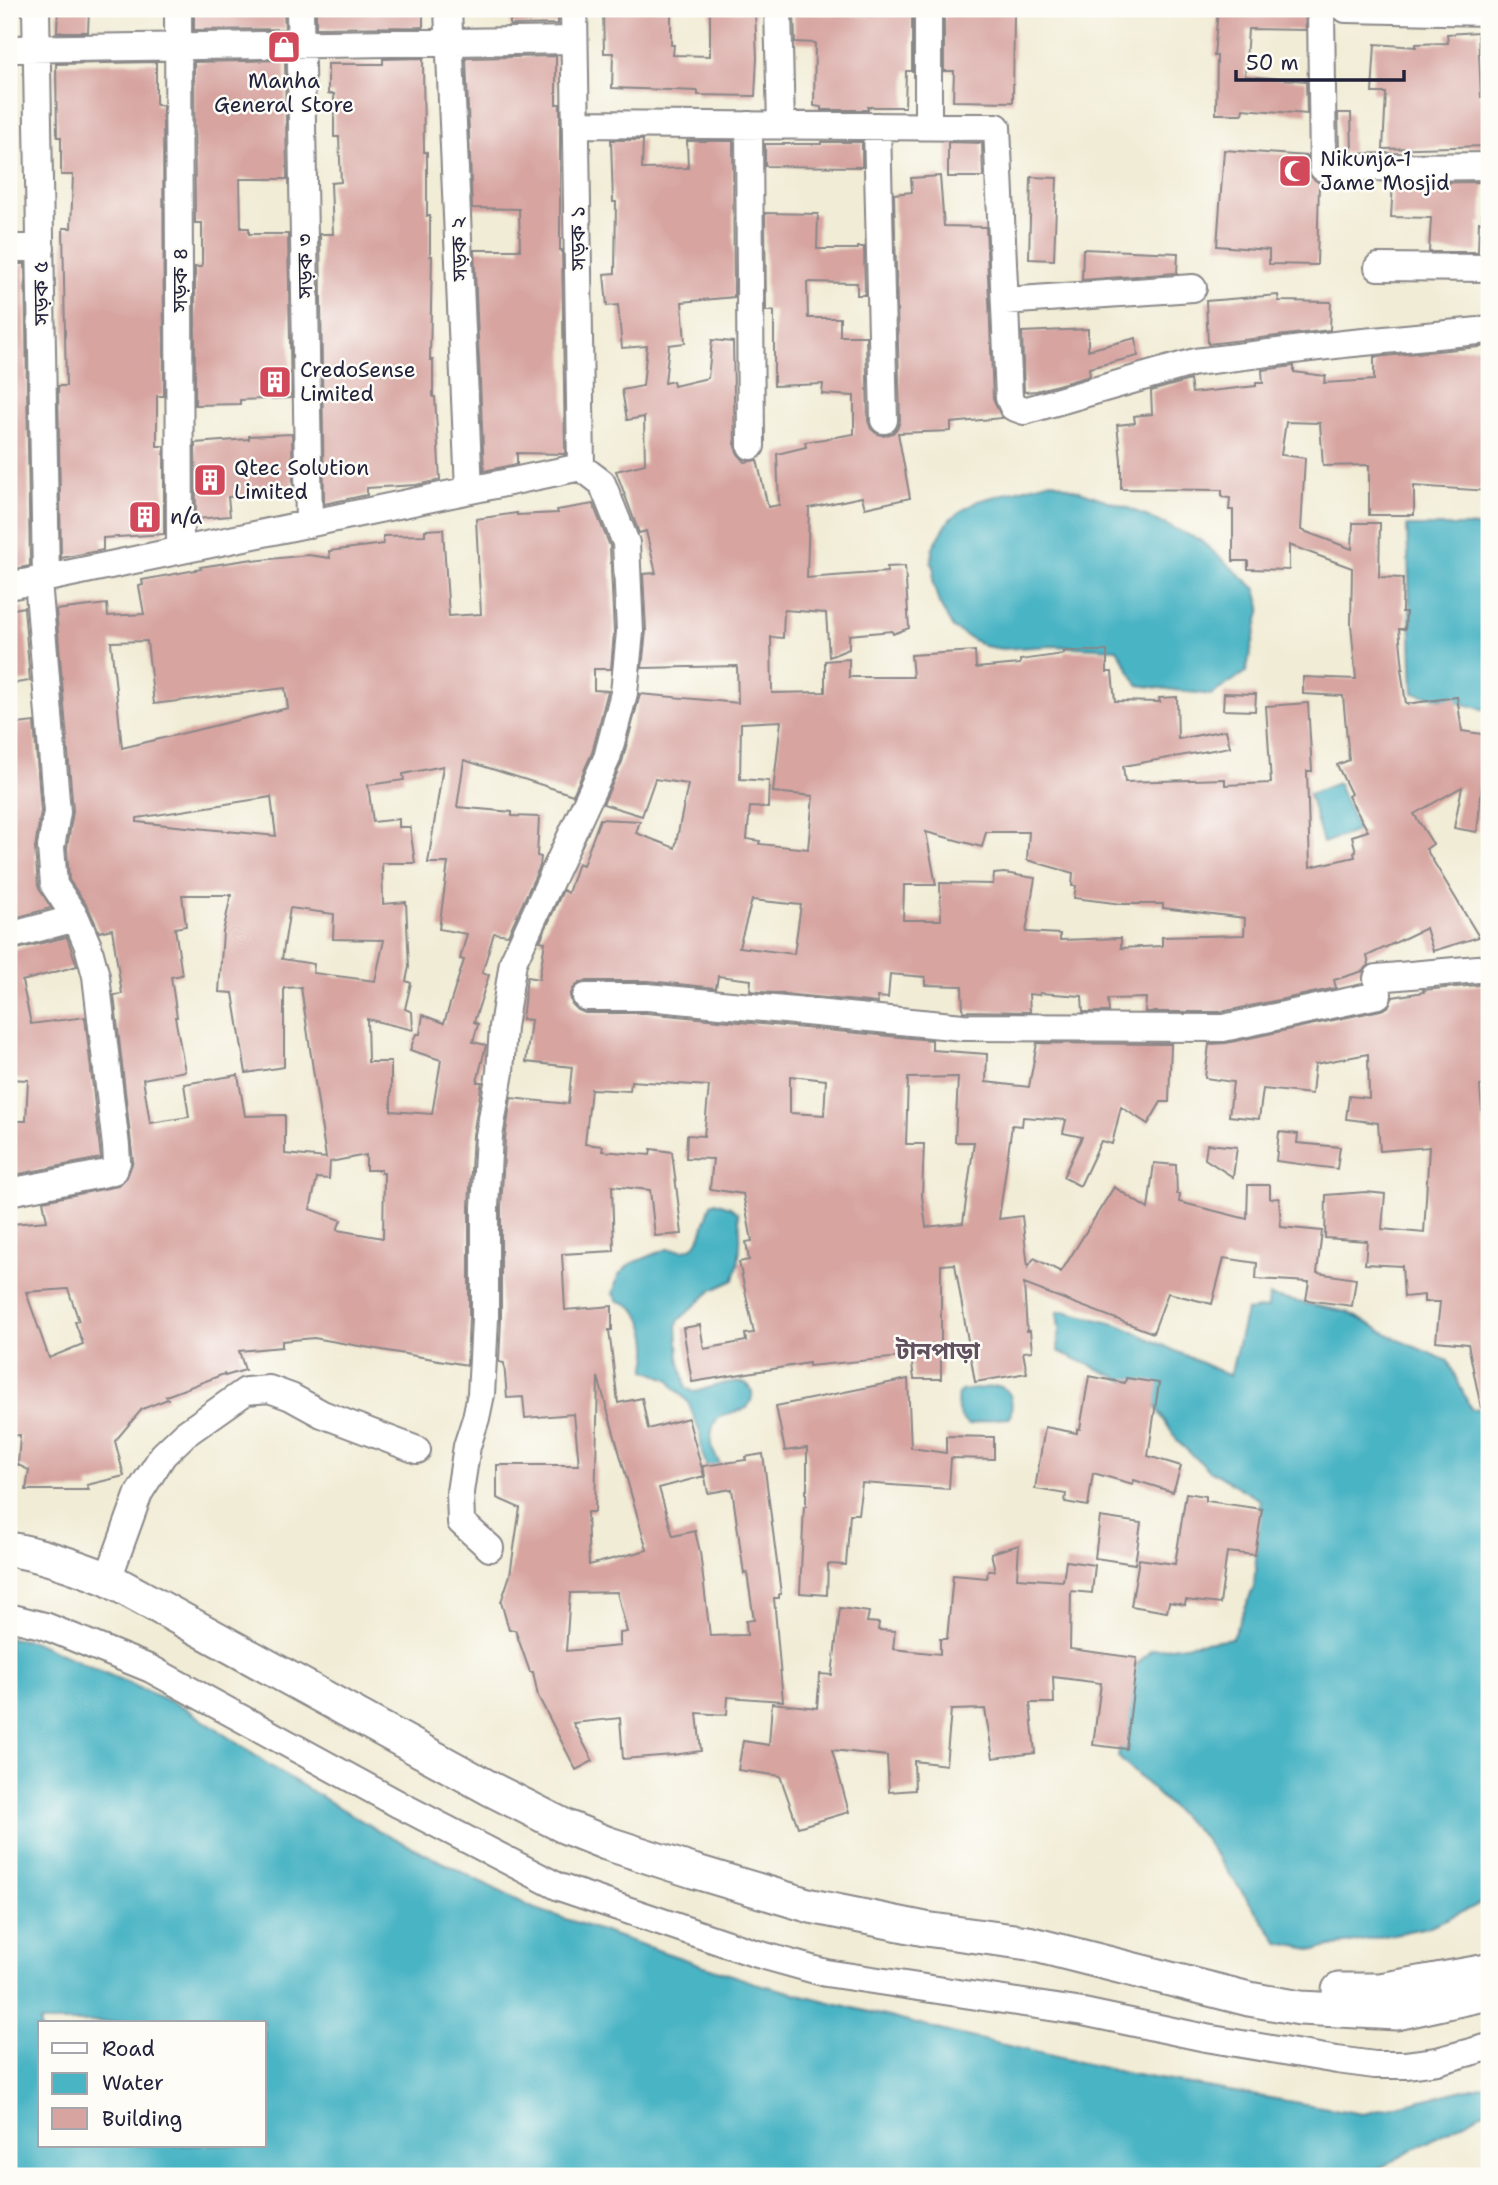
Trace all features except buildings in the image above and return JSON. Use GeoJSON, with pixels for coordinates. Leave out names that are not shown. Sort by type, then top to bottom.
{"type":"FeatureCollection","features":[{"type":"Feature","properties":{"kind":"main road"},"geometry":{"type":"LineString","coordinates":[[9,1549],[69,1563],[108,1579],[566,1827],[606,1843],[811,1906],[925,1929],[1028,1943],[1249,1999],[1300,2008],[1397,2013],[1489,1993]]}},
{"type":"Feature","properties":{"kind":"main road"},"geometry":{"type":"LineString","coordinates":[[1125,1966],[1322,1990],[1380,1990],[1489,1971]]}},
{"type":"Feature","properties":{"kind":"street","name":"সড়ক ৫"},"geometry":{"type":"LineString","coordinates":[[9,1192],[102,1174],[113,1171],[117,1163],[96,976],[88,946],[76,918],[54,885],[51,847],[57,812],[42,579],[41,248],[36,9]]}},
{"type":"Feature","properties":{"kind":"street","name":"সড়ক ৪"},"geometry":{"type":"LineString","coordinates":[[178,9],[180,550]]}},
{"type":"Feature","properties":{"kind":"street","name":"সড়ক ৩"},"geometry":{"type":"LineString","coordinates":[[300,9],[309,524]]}},
{"type":"Feature","properties":{"kind":"street","name":"সড়ক ২"},"geometry":{"type":"LineString","coordinates":[[448,9],[469,490]]}},
{"type":"Feature","properties":{"kind":"street","name":"সড়ক ১"},"geometry":{"type":"LineString","coordinates":[[574,9],[582,467]]}},
{"type":"Feature","properties":{"kind":"street"},"geometry":{"type":"LineString","coordinates":[[778,9],[781,125]]}},
{"type":"Feature","properties":{"kind":"street"},"geometry":{"type":"LineString","coordinates":[[928,9],[928,126]]}},
{"type":"Feature","properties":{"kind":"street"},"geometry":{"type":"LineString","coordinates":[[1321,9],[1323,168],[1489,166]]}},
{"type":"Feature","properties":{"kind":"street"},"geometry":{"type":"LineString","coordinates":[[1346,9],[1489,12]]}},
{"type":"Feature","properties":{"kind":"street"},"geometry":{"type":"LineString","coordinates":[[9,49],[574,40]]}},
{"type":"Feature","properties":{"kind":"street"},"geometry":{"type":"LineString","coordinates":[[576,124],[997,127],[1009,398],[1013,407],[1024,411],[1195,362],[1489,330]]}},
{"type":"Feature","properties":{"kind":"street"},"geometry":{"type":"LineString","coordinates":[[749,125],[751,446]]}},
{"type":"Feature","properties":{"kind":"street"},"geometry":{"type":"LineString","coordinates":[[877,126],[884,420]]}},
{"type":"Feature","properties":{"kind":"street"},"geometry":{"type":"LineString","coordinates":[[9,248],[41,248]]}},
{"type":"Feature","properties":{"kind":"street"},"geometry":{"type":"LineString","coordinates":[[1378,267],[1489,268]]}},
{"type":"Feature","properties":{"kind":"street"},"geometry":{"type":"LineString","coordinates":[[1005,302],[1193,288]]}},
{"type":"Feature","properties":{"kind":"street"},"geometry":{"type":"LineString","coordinates":[[9,586],[582,467],[602,482],[626,543],[630,632],[624,693],[607,758],[513,962],[503,1027],[500,1072],[489,1136],[481,1394],[467,1446],[460,1492],[461,1522],[490,1548]]}},
{"type":"Feature","properties":{"kind":"street"},"geometry":{"type":"LineString","coordinates":[[9,936],[76,918]]}},
{"type":"Feature","properties":{"kind":"street"},"geometry":{"type":"LineString","coordinates":[[586,997],[647,997],[963,1027],[1223,1028],[1378,995],[1377,978],[1489,968]]}},
{"type":"Feature","properties":{"kind":"street"},"geometry":{"type":"LineString","coordinates":[[108,1579],[139,1493],[163,1455],[185,1434],[246,1391],[269,1389],[291,1397],[321,1414],[417,1450]]}},
{"type":"Feature","properties":{"kind":"street"},"geometry":{"type":"LineString","coordinates":[[9,1616],[45,1626],[151,1669],[400,1805],[559,1887],[754,1953],[826,1973],[1083,2012],[1206,2038],[1375,2065],[1437,2061],[1489,2048]]}},
{"type":"Feature","properties":{"kind":"water"},"geometry":{"type":"Polygon","coordinates":[[[1051,481],[1128,508],[1200,540],[1256,589],[1261,607],[1246,672],[1211,695],[1138,685],[1117,649],[1052,646],[1002,649],[984,646],[953,628],[939,603],[933,583],[934,567],[931,563],[933,547],[950,519],[978,501],[1051,481]]]}},
{"type":"Feature","properties":{"kind":"water"},"geometry":{"type":"Polygon","coordinates":[[[1407,526],[1489,526],[1489,711],[1413,693],[1407,526]]]}},
{"type":"Feature","properties":{"kind":"water"},"geometry":{"type":"Polygon","coordinates":[[[1338,783],[1357,831],[1323,843],[1309,794],[1338,783]]]}},
{"type":"Feature","properties":{"kind":"water"},"geometry":{"type":"Polygon","coordinates":[[[715,1202],[738,1213],[740,1246],[734,1280],[712,1290],[679,1320],[679,1357],[686,1388],[694,1392],[736,1382],[749,1386],[752,1394],[747,1408],[716,1420],[711,1444],[720,1468],[706,1475],[700,1433],[688,1402],[670,1380],[646,1370],[648,1346],[642,1321],[633,1308],[618,1301],[613,1294],[618,1276],[630,1264],[667,1249],[685,1250],[693,1247],[701,1235],[711,1204],[715,1202]]]}},
{"type":"Feature","properties":{"kind":"water"},"geometry":{"type":"Polygon","coordinates":[[[1269,1296],[1347,1312],[1401,1341],[1448,1361],[1471,1409],[1489,1408],[1489,1900],[1428,1927],[1316,1950],[1279,1943],[1202,1836],[1118,1757],[1131,1671],[1151,1650],[1232,1638],[1254,1587],[1260,1500],[1208,1469],[1178,1442],[1145,1390],[1058,1351],[1057,1312],[1064,1311],[1119,1325],[1230,1376],[1246,1311],[1268,1308],[1269,1296]]]}},
{"type":"Feature","properties":{"kind":"water"},"geometry":{"type":"Polygon","coordinates":[[[998,1386],[1010,1394],[1010,1418],[968,1425],[959,1411],[958,1394],[961,1391],[998,1386]]]}},
{"type":"Feature","properties":{"kind":"water"},"geometry":{"type":"Polygon","coordinates":[[[9,1638],[32,1641],[185,1708],[275,1769],[374,1828],[533,1908],[755,1983],[948,2032],[1130,2074],[1363,2114],[1489,2084],[1489,2109],[1365,2176],[9,2176],[9,1638]]]}},
{"type":"Feature","properties":{"kind":"place","name":"Manha General Store"},"geometry":{"type":"Point","coordinates":[284,47]}},
{"type":"Feature","properties":{"kind":"place","name":"Nikunja-1 Jame Mosjid"},"geometry":{"type":"Point","coordinates":[1295,171]}},
{"type":"Feature","properties":{"kind":"place","name":"CredoSense Limited"},"geometry":{"type":"Point","coordinates":[275,382]}},
{"type":"Feature","properties":{"kind":"place","name":"Qtec Solution Limited"},"geometry":{"type":"Point","coordinates":[210,480]}},
{"type":"Feature","properties":{"kind":"place","name":"n/a"},"geometry":{"type":"Point","coordinates":[145,517]}},
{"type":"Feature","properties":{"kind":"district","name":"টানপাড়া"},"geometry":{"type":"Point","coordinates":[938,1351]}}]}
